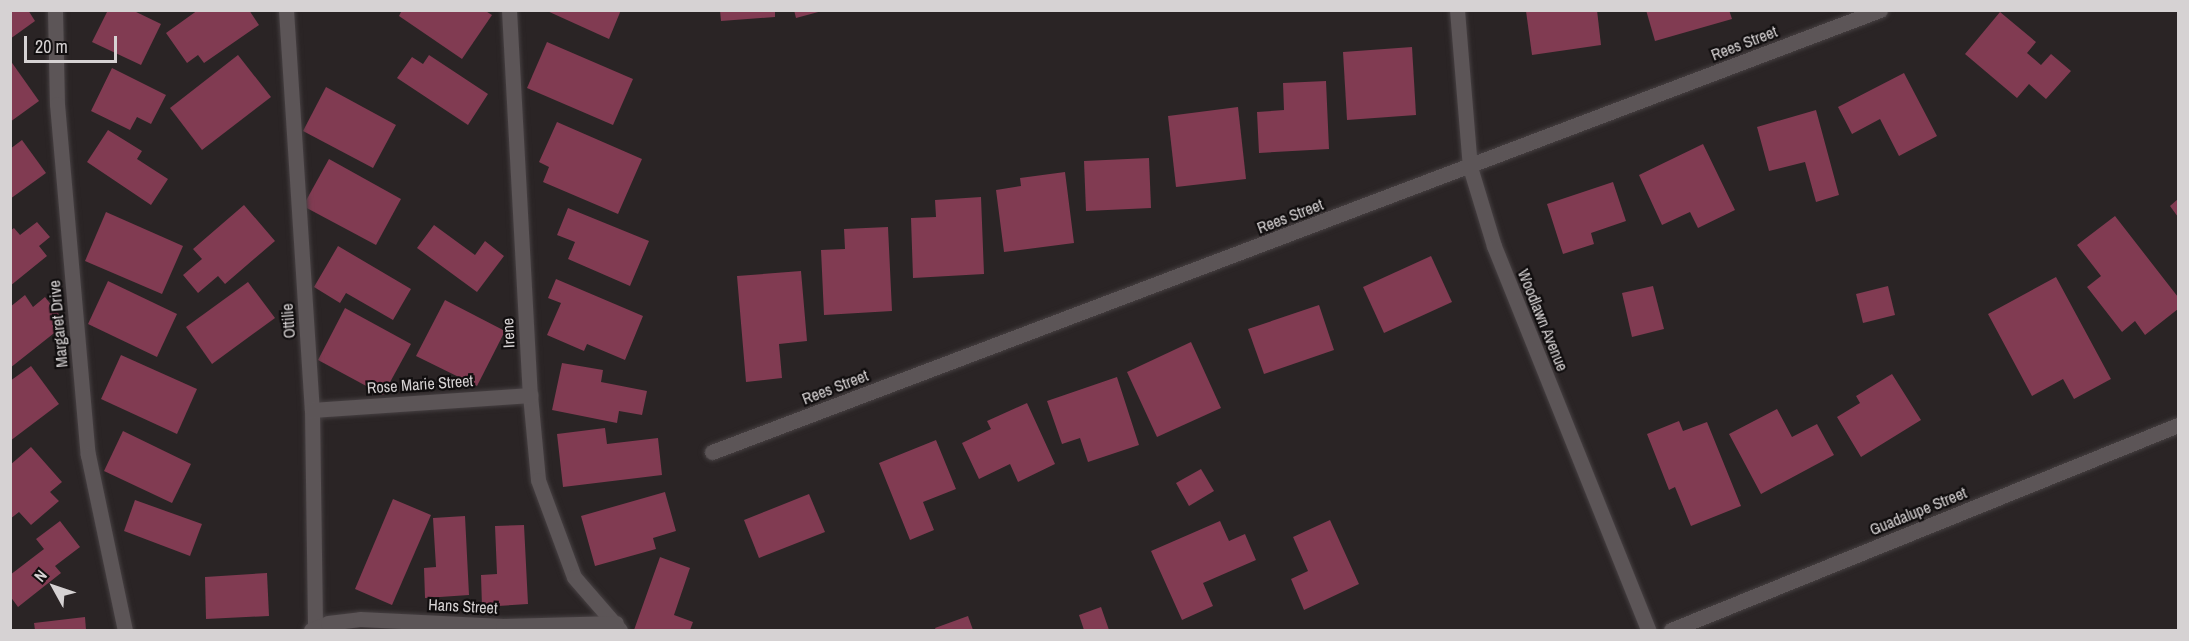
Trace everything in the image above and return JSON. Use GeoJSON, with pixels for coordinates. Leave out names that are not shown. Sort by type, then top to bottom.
{"type":"FeatureCollection","features":[{"type":"Feature","properties":{"kind":"street","name":"Margaret Drive"},"geometry":{"type":"LineString","coordinates":[[55,10],[57,104],[88,455],[125,630]]}},
{"type":"Feature","properties":{"kind":"street","name":"Ottilie"},"geometry":{"type":"LineString","coordinates":[[286,10],[312,410],[314,630]]}},
{"type":"Feature","properties":{"kind":"street","name":"Irene"},"geometry":{"type":"LineString","coordinates":[[509,10],[530,395],[538,480],[574,577],[618,627]]}},
{"type":"Feature","properties":{"kind":"street","name":"Woodlawn Avenue"},"geometry":{"type":"LineString","coordinates":[[1457,10],[1470,167],[1494,246],[1648,630]]}},
{"type":"Feature","properties":{"kind":"street","name":"Rees Street"},"geometry":{"type":"LineString","coordinates":[[712,452],[1880,10]]}},
{"type":"Feature","properties":{"kind":"street","name":"Rose Marie Street"},"geometry":{"type":"LineString","coordinates":[[312,410],[530,395]]}},
{"type":"Feature","properties":{"kind":"street","name":"Guadalupe Street"},"geometry":{"type":"LineString","coordinates":[[1671,630],[2178,425]]}},
{"type":"Feature","properties":{"kind":"street","name":"Hans Street"},"geometry":{"type":"LineString","coordinates":[[314,630],[360,619],[503,626],[618,627]]}},
{"type":"Feature","properties":{"kind":"building"},"geometry":{"type":"Polygon","coordinates":[[[10,10],[28,10],[35,21],[10,39],[10,10]]]}},
{"type":"Feature","properties":{"kind":"building"},"geometry":{"type":"Polygon","coordinates":[[[108,10],[132,10],[161,24],[141,65],[92,42],[108,10]]]}},
{"type":"Feature","properties":{"kind":"building"},"geometry":{"type":"Polygon","coordinates":[[[198,10],[249,10],[259,25],[204,63],[198,55],[187,63],[166,33],[198,10]]]}},
{"type":"Feature","properties":{"kind":"building"},"geometry":{"type":"Polygon","coordinates":[[[402,10],[484,10],[492,15],[462,59],[399,16],[402,10]]]}},
{"type":"Feature","properties":{"kind":"building"},"geometry":{"type":"Polygon","coordinates":[[[545,10],[621,10],[609,39],[545,10]]]}},
{"type":"Feature","properties":{"kind":"building"},"geometry":{"type":"Polygon","coordinates":[[[720,10],[775,10],[775,17],[721,21],[720,10]]]}},
{"type":"Feature","properties":{"kind":"building"},"geometry":{"type":"Polygon","coordinates":[[[794,10],[822,10],[822,11],[796,18],[794,10]]]}},
{"type":"Feature","properties":{"kind":"building"},"geometry":{"type":"Polygon","coordinates":[[[1597,10],[1601,45],[1532,55],[1526,11],[1597,10]]]}},
{"type":"Feature","properties":{"kind":"building"},"geometry":{"type":"Polygon","coordinates":[[[1646,10],[1729,10],[1732,19],[1655,41],[1646,10]]]}},
{"type":"Feature","properties":{"kind":"building"},"geometry":{"type":"Polygon","coordinates":[[[2000,12],[2036,42],[2027,53],[2041,65],[2051,54],[2071,71],[2046,99],[2029,84],[2017,98],[1965,54],[2000,12]]]}},
{"type":"Feature","properties":{"kind":"building"},"geometry":{"type":"Polygon","coordinates":[[[547,42],[633,79],[613,125],[527,88],[547,42]]]}},
{"type":"Feature","properties":{"kind":"building"},"geometry":{"type":"Polygon","coordinates":[[[1412,47],[1416,115],[1347,120],[1343,52],[1412,47]]]}},
{"type":"Feature","properties":{"kind":"building"},"geometry":{"type":"Polygon","coordinates":[[[238,55],[271,97],[202,150],[170,108],[238,55]]]}},
{"type":"Feature","properties":{"kind":"building"},"geometry":{"type":"Polygon","coordinates":[[[429,55],[488,94],[468,125],[397,78],[412,57],[423,64],[429,55]]]}},
{"type":"Feature","properties":{"kind":"building"},"geometry":{"type":"Polygon","coordinates":[[[10,60],[39,101],[10,122],[10,60]]]}},
{"type":"Feature","properties":{"kind":"building"},"geometry":{"type":"Polygon","coordinates":[[[112,68],[166,95],[151,124],[137,117],[130,130],[91,111],[112,68]]]}},
{"type":"Feature","properties":{"kind":"building"},"geometry":{"type":"Polygon","coordinates":[[[1904,73],[1937,136],[1899,156],[1880,119],[1852,134],[1838,107],[1904,73]]]}},
{"type":"Feature","properties":{"kind":"building"},"geometry":{"type":"Polygon","coordinates":[[[1326,81],[1329,149],[1259,153],[1257,112],[1284,110],[1283,83],[1326,81]]]}},
{"type":"Feature","properties":{"kind":"building"},"geometry":{"type":"Polygon","coordinates":[[[326,87],[396,125],[373,168],[303,131],[326,87]]]}},
{"type":"Feature","properties":{"kind":"building"},"geometry":{"type":"Polygon","coordinates":[[[1238,107],[1246,179],[1176,187],[1168,116],[1238,107]]]}},
{"type":"Feature","properties":{"kind":"building"},"geometry":{"type":"Polygon","coordinates":[[[1816,110],[1839,195],[1816,202],[1805,162],[1769,171],[1757,127],[1816,110]]]}},
{"type":"Feature","properties":{"kind":"building"},"geometry":{"type":"Polygon","coordinates":[[[557,122],[642,159],[618,214],[543,182],[549,167],[539,162],[557,122]]]}},
{"type":"Feature","properties":{"kind":"building"},"geometry":{"type":"Polygon","coordinates":[[[108,130],[142,151],[137,159],[168,179],[151,205],[87,162],[108,130]]]}},
{"type":"Feature","properties":{"kind":"building"},"geometry":{"type":"Polygon","coordinates":[[[22,140],[46,173],[10,199],[10,149],[22,140]]]}},
{"type":"Feature","properties":{"kind":"building"},"geometry":{"type":"Polygon","coordinates":[[[1703,144],[1735,210],[1698,228],[1690,212],[1662,225],[1639,175],[1703,144]]]}},
{"type":"Feature","properties":{"kind":"building"},"geometry":{"type":"Polygon","coordinates":[[[1149,158],[1151,208],[1086,211],[1084,161],[1149,158]]]}},
{"type":"Feature","properties":{"kind":"building"},"geometry":{"type":"Polygon","coordinates":[[[329,159],[401,199],[376,245],[303,206],[329,159]]]}},
{"type":"Feature","properties":{"kind":"building"},"geometry":{"type":"Polygon","coordinates":[[[1065,172],[1074,243],[1004,252],[996,190],[1021,186],[1020,178],[1065,172]]]}},
{"type":"Feature","properties":{"kind":"building"},"geometry":{"type":"Polygon","coordinates":[[[1613,182],[1626,221],[1591,233],[1594,244],[1563,254],[1547,204],[1613,182]]]}},
{"type":"Feature","properties":{"kind":"building"},"geometry":{"type":"Polygon","coordinates":[[[981,197],[984,274],[913,278],[911,218],[936,217],[935,200],[981,197]]]}},
{"type":"Feature","properties":{"kind":"building"},"geometry":{"type":"Polygon","coordinates":[[[2178,199],[2178,217],[2170,206],[2178,199]]]}},
{"type":"Feature","properties":{"kind":"building"},"geometry":{"type":"Polygon","coordinates":[[[244,205],[275,241],[225,284],[218,276],[198,293],[183,275],[202,259],[193,249],[244,205]]]}},
{"type":"Feature","properties":{"kind":"building"},"geometry":{"type":"Polygon","coordinates":[[[568,208],[649,241],[630,286],[568,259],[575,242],[557,235],[568,208]]]}},
{"type":"Feature","properties":{"kind":"building"},"geometry":{"type":"Polygon","coordinates":[[[106,212],[183,246],[162,294],[85,261],[106,212]]]}},
{"type":"Feature","properties":{"kind":"building"},"geometry":{"type":"Polygon","coordinates":[[[2115,216],[2178,297],[2178,309],[2145,335],[2135,321],[2122,332],[2087,287],[2101,276],[2077,245],[2115,216]]]}},
{"type":"Feature","properties":{"kind":"building"},"geometry":{"type":"Polygon","coordinates":[[[37,222],[50,237],[39,246],[47,256],[10,286],[10,231],[14,228],[20,235],[37,222]]]}},
{"type":"Feature","properties":{"kind":"building"},"geometry":{"type":"Polygon","coordinates":[[[434,225],[475,255],[485,241],[504,256],[477,292],[417,248],[434,225]]]}},
{"type":"Feature","properties":{"kind":"building"},"geometry":{"type":"Polygon","coordinates":[[[888,227],[892,311],[824,315],[821,250],[845,249],[844,229],[888,227]]]}},
{"type":"Feature","properties":{"kind":"building"},"geometry":{"type":"Polygon","coordinates":[[[338,246],[411,289],[393,320],[346,293],[340,303],[314,287],[338,246]]]}},
{"type":"Feature","properties":{"kind":"building"},"geometry":{"type":"Polygon","coordinates":[[[1431,256],[1452,302],[1384,333],[1363,287],[1431,256]]]}},
{"type":"Feature","properties":{"kind":"building"},"geometry":{"type":"Polygon","coordinates":[[[801,271],[807,341],[779,344],[782,378],[746,382],[737,276],[801,271]]]}},
{"type":"Feature","properties":{"kind":"building"},"geometry":{"type":"Polygon","coordinates":[[[2056,277],[2111,379],[2074,399],[2063,379],[2032,396],[1988,314],[2056,277]]]}},
{"type":"Feature","properties":{"kind":"building"},"geometry":{"type":"Polygon","coordinates":[[[556,279],[643,316],[625,360],[587,344],[584,351],[547,335],[561,303],[548,298],[556,279]]]}},
{"type":"Feature","properties":{"kind":"building"},"geometry":{"type":"Polygon","coordinates":[[[108,281],[177,314],[157,357],[88,324],[108,281]]]}},
{"type":"Feature","properties":{"kind":"building"},"geometry":{"type":"Polygon","coordinates":[[[248,282],[275,318],[212,364],[186,327],[248,282]]]}},
{"type":"Feature","properties":{"kind":"building"},"geometry":{"type":"Polygon","coordinates":[[[1653,286],[1664,329],[1632,337],[1622,293],[1653,286]]]}},
{"type":"Feature","properties":{"kind":"building"},"geometry":{"type":"Polygon","coordinates":[[[1888,286],[1895,315],[1863,323],[1856,294],[1888,286]]]}},
{"type":"Feature","properties":{"kind":"building"},"geometry":{"type":"Polygon","coordinates":[[[25,295],[33,307],[45,297],[61,317],[52,324],[58,330],[10,368],[10,307],[25,295]]]}},
{"type":"Feature","properties":{"kind":"building"},"geometry":{"type":"Polygon","coordinates":[[[445,300],[505,331],[477,386],[416,356],[445,300]]]}},
{"type":"Feature","properties":{"kind":"building"},"geometry":{"type":"Polygon","coordinates":[[[1319,305],[1334,350],[1264,374],[1248,329],[1319,305]]]}},
{"type":"Feature","properties":{"kind":"building"},"geometry":{"type":"Polygon","coordinates":[[[345,308],[411,344],[383,395],[318,360],[345,308]]]}},
{"type":"Feature","properties":{"kind":"building"},"geometry":{"type":"Polygon","coordinates":[[[1191,342],[1221,408],[1157,437],[1127,372],[1191,342]]]}},
{"type":"Feature","properties":{"kind":"building"},"geometry":{"type":"Polygon","coordinates":[[[121,355],[197,389],[177,434],[101,399],[121,355]]]}},
{"type":"Feature","properties":{"kind":"building"},"geometry":{"type":"Polygon","coordinates":[[[562,363],[603,370],[601,382],[647,391],[642,415],[619,411],[617,423],[552,410],[562,363]]]}},
{"type":"Feature","properties":{"kind":"building"},"geometry":{"type":"Polygon","coordinates":[[[31,366],[59,404],[10,441],[10,381],[31,366]]]}},
{"type":"Feature","properties":{"kind":"building"},"geometry":{"type":"Polygon","coordinates":[[[1892,374],[1921,420],[1861,457],[1837,417],[1860,403],[1856,396],[1892,374]]]}},
{"type":"Feature","properties":{"kind":"building"},"geometry":{"type":"Polygon","coordinates":[[[1117,377],[1139,445],[1088,462],[1080,438],[1062,444],[1047,401],[1117,377]]]}},
{"type":"Feature","properties":{"kind":"building"},"geometry":{"type":"Polygon","coordinates":[[[1027,403],[1055,464],[1018,482],[1010,464],[979,479],[962,443],[991,429],[987,421],[1027,403]]]}},
{"type":"Feature","properties":{"kind":"building"},"geometry":{"type":"Polygon","coordinates":[[[1777,409],[1792,437],[1817,424],[1834,455],[1761,494],[1729,434],[1777,409]]]}},
{"type":"Feature","properties":{"kind":"building"},"geometry":{"type":"Polygon","coordinates":[[[1679,421],[1683,431],[1707,422],[1741,506],[1691,526],[1675,487],[1669,490],[1647,434],[1679,421]]]}},
{"type":"Feature","properties":{"kind":"building"},"geometry":{"type":"Polygon","coordinates":[[[605,428],[607,444],[658,438],[662,475],[563,487],[557,434],[605,428]]]}},
{"type":"Feature","properties":{"kind":"building"},"geometry":{"type":"Polygon","coordinates":[[[123,431],[191,464],[172,503],[104,471],[123,431]]]}},
{"type":"Feature","properties":{"kind":"building"},"geometry":{"type":"Polygon","coordinates":[[[936,440],[956,489],[923,502],[934,530],[910,540],[879,463],[936,440]]]}},
{"type":"Feature","properties":{"kind":"building"},"geometry":{"type":"Polygon","coordinates":[[[31,447],[62,482],[50,492],[59,501],[31,525],[19,512],[10,519],[10,465],[31,447]]]}},
{"type":"Feature","properties":{"kind":"building"},"geometry":{"type":"Polygon","coordinates":[[[1201,469],[1214,491],[1189,506],[1176,483],[1201,469]]]}},
{"type":"Feature","properties":{"kind":"building"},"geometry":{"type":"Polygon","coordinates":[[[665,492],[676,531],[653,538],[656,549],[595,566],[581,516],[665,492]]]}},
{"type":"Feature","properties":{"kind":"building"},"geometry":{"type":"Polygon","coordinates":[[[809,494],[825,532],[759,558],[744,520],[809,494]]]}},
{"type":"Feature","properties":{"kind":"building"},"geometry":{"type":"Polygon","coordinates":[[[393,499],[431,515],[392,605],[355,589],[393,499]]]}},
{"type":"Feature","properties":{"kind":"building"},"geometry":{"type":"Polygon","coordinates":[[[135,500],[202,524],[190,556],[124,531],[135,500]]]}},
{"type":"Feature","properties":{"kind":"building"},"geometry":{"type":"Polygon","coordinates":[[[465,516],[469,595],[425,598],[424,568],[436,567],[433,518],[465,516]]]}},
{"type":"Feature","properties":{"kind":"building"},"geometry":{"type":"Polygon","coordinates":[[[1330,520],[1359,584],[1304,610],[1291,579],[1308,571],[1293,537],[1330,520]]]}},
{"type":"Feature","properties":{"kind":"building"},"geometry":{"type":"Polygon","coordinates":[[[60,521],[80,547],[55,566],[61,573],[18,607],[10,596],[10,575],[44,549],[36,539],[60,521]]]}},
{"type":"Feature","properties":{"kind":"building"},"geometry":{"type":"Polygon","coordinates":[[[1220,521],[1229,541],[1245,534],[1256,560],[1203,583],[1213,606],[1182,620],[1151,551],[1220,521]]]}},
{"type":"Feature","properties":{"kind":"building"},"geometry":{"type":"Polygon","coordinates":[[[524,525],[528,604],[482,607],[481,575],[497,574],[495,526],[524,525]]]}},
{"type":"Feature","properties":{"kind":"building"},"geometry":{"type":"Polygon","coordinates":[[[660,557],[690,568],[674,615],[693,622],[690,630],[634,630],[660,557]]]}},
{"type":"Feature","properties":{"kind":"building"},"geometry":{"type":"Polygon","coordinates":[[[267,573],[269,616],[206,619],[205,577],[267,573]]]}},
{"type":"Feature","properties":{"kind":"building"},"geometry":{"type":"Polygon","coordinates":[[[1101,607],[1109,630],[1084,630],[1079,615],[1101,607]]]}},
{"type":"Feature","properties":{"kind":"building"},"geometry":{"type":"Polygon","coordinates":[[[968,616],[973,630],[936,630],[935,628],[968,616]]]}},
{"type":"Feature","properties":{"kind":"building"},"geometry":{"type":"Polygon","coordinates":[[[85,617],[86,630],[35,630],[34,623],[85,617]]]}}]}
